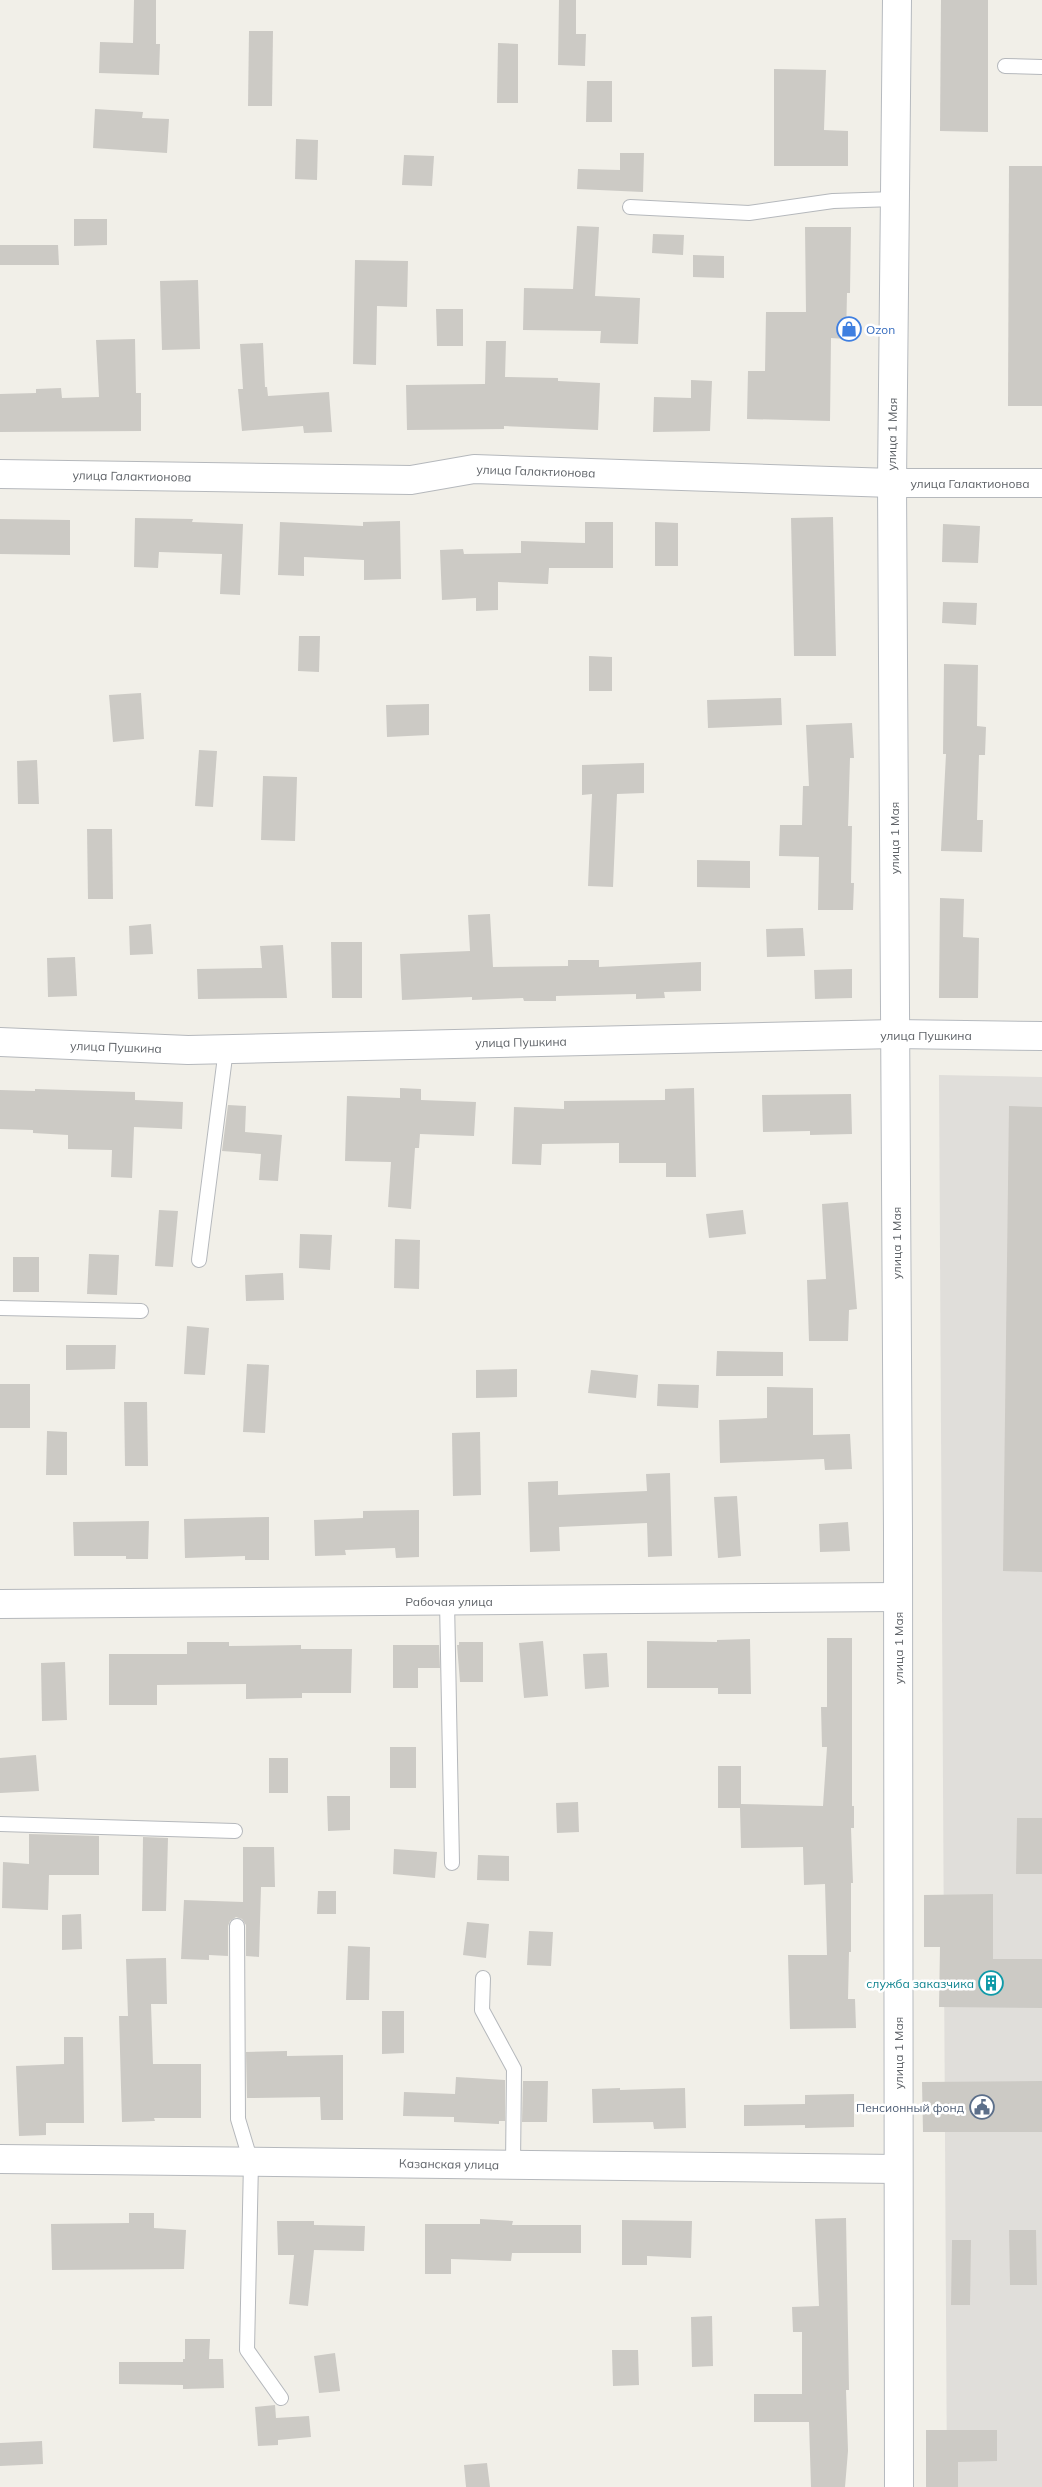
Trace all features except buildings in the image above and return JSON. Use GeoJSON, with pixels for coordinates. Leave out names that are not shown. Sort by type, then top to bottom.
{"type":"FeatureCollection","features":[{"type":"Feature","properties":{"kind":"street","name":"улица 1 Мая"},"geometry":{"type":"LineString","coordinates":[[898,0],[892,483],[898,1597],[899,2487]]}},
{"type":"Feature","properties":{"kind":"street","name":"улица Галактионова"},"geometry":{"type":"LineString","coordinates":[[0,474],[410,480],[474,469],[892,483],[1042,483]]}},
{"type":"Feature","properties":{"kind":"street","name":"улица Пушкина"},"geometry":{"type":"LineString","coordinates":[[0,1042],[188,1050],[895,1034],[1042,1036]]}},
{"type":"Feature","properties":{"kind":"street","name":"Рабочая улица"},"geometry":{"type":"LineString","coordinates":[[0,1604],[898,1597]]}},
{"type":"Feature","properties":{"kind":"street","name":"Казанская улица"},"geometry":{"type":"LineString","coordinates":[[0,2159],[898,2169]]}},
{"type":"Feature","properties":{"kind":"lane"},"geometry":{"type":"LineString","coordinates":[[1005,66],[1042,66]]}},
{"type":"Feature","properties":{"kind":"lane"},"geometry":{"type":"LineString","coordinates":[[630,207],[749,212],[833,201],[895,199]]}},
{"type":"Feature","properties":{"kind":"lane"},"geometry":{"type":"LineString","coordinates":[[199,1260],[226,1049]]}},
{"type":"Feature","properties":{"kind":"lane"},"geometry":{"type":"LineString","coordinates":[[0,1308],[140,1311]]}},
{"type":"Feature","properties":{"kind":"lane"},"geometry":{"type":"LineString","coordinates":[[447,1601],[452,1863]]}},
{"type":"Feature","properties":{"kind":"lane"},"geometry":{"type":"LineString","coordinates":[[0,1824],[235,1831]]}},
{"type":"Feature","properties":{"kind":"lane"},"geometry":{"type":"LineString","coordinates":[[237,1926],[238,2119],[251,2162],[247,2350],[281,2398]]}},
{"type":"Feature","properties":{"kind":"lane"},"geometry":{"type":"LineString","coordinates":[[483,1978],[482,2010],[514,2069],[513,2165]]}},
{"type":"Feature","properties":{"kind":"shaded area"},"geometry":{"type":"Polygon","coordinates":[[[939,1075],[1042,1077],[1042,2487],[947,2487],[939,1075]]]}},
{"type":"Feature","properties":{"kind":"place","name":"Ozon"},"geometry":{"type":"Point","coordinates":[849,329]}},
{"type":"Feature","properties":{"kind":"place","name":"служба заказчика"},"geometry":{"type":"Point","coordinates":[991,1983]}},
{"type":"Feature","properties":{"kind":"place","name":"Пенсионный фонд"},"geometry":{"type":"Point","coordinates":[982,2107]}}]}
